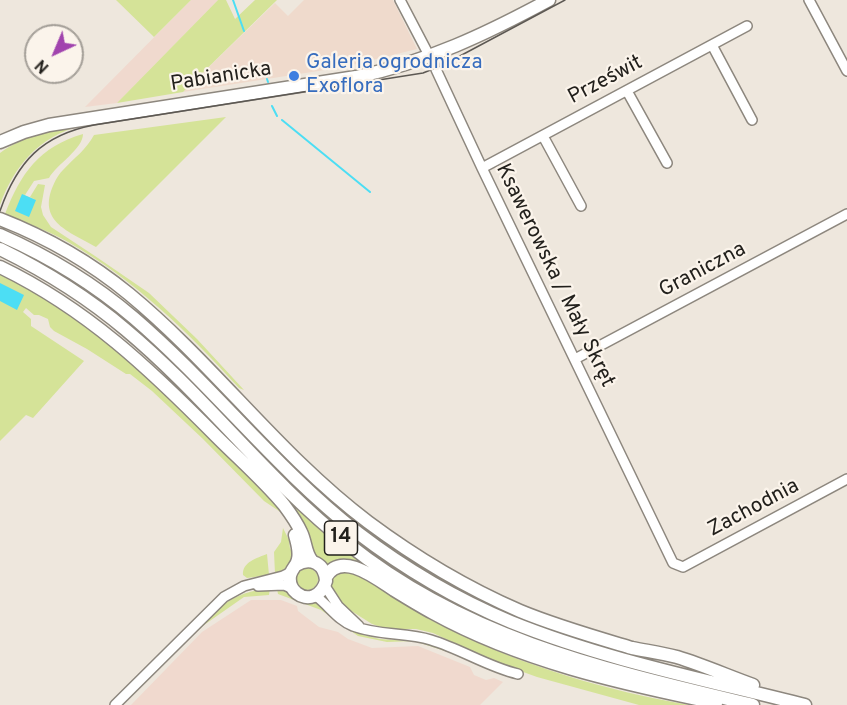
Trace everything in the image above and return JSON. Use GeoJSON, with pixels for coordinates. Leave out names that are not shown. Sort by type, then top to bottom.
{"type":"FeatureCollection","features":[{"type":"Feature","properties":{"kind":"main road","name":"Pabianicka"},"geometry":{"type":"LineString","coordinates":[[0,142],[49,125],[389,69],[429,57],[475,39],[549,0]]}},
{"type":"Feature","properties":{"kind":"main road","name":"Pabianicka"},"geometry":{"type":"LineString","coordinates":[[0,149],[19,134]]}},
{"type":"Feature","properties":{"kind":"main road"},"geometry":{"type":"LineString","coordinates":[[0,219],[58,246],[129,294],[165,326],[327,489],[367,522],[416,555],[471,587],[521,611],[576,631],[714,669],[773,691],[787,700]]}},
{"type":"Feature","properties":{"kind":"main road","name":"14"},"geometry":{"type":"LineString","coordinates":[[4,237],[66,269],[132,317],[180,361],[330,509],[383,552],[441,589],[512,622],[571,643],[805,705]]}},
{"type":"Feature","properties":{"kind":"main road","name":"14"},"geometry":{"type":"LineString","coordinates":[[0,249],[71,289],[126,329],[317,517],[370,560],[434,602],[508,636],[566,657],[753,705]]}},
{"type":"Feature","properties":{"kind":"main road"},"geometry":{"type":"LineString","coordinates":[[0,267],[79,313],[129,352],[177,396],[276,496],[301,532],[308,554],[312,561],[320,566],[325,581]]}},
{"type":"Feature","properties":{"kind":"main road"},"geometry":{"type":"LineString","coordinates":[[293,519],[298,555],[290,581],[293,589],[299,595],[312,597],[320,593],[331,570],[341,567],[360,569],[434,613],[510,648],[588,674],[724,705]]}},
{"type":"Feature","properties":{"kind":"main road"},"geometry":{"type":"LineString","coordinates":[[293,569],[304,561],[312,561]]}},
{"type":"Feature","properties":{"kind":"street","name":"Ksawerowska / Mały Skręt"},"geometry":{"type":"LineString","coordinates":[[400,0],[673,562],[678,566]]}},
{"type":"Feature","properties":{"kind":"street"},"geometry":{"type":"LineString","coordinates":[[809,0],[847,71]]}},
{"type":"Feature","properties":{"kind":"street","name":"Prześwit"},"geometry":{"type":"LineString","coordinates":[[482,168],[747,26]]}},
{"type":"Feature","properties":{"kind":"street"},"geometry":{"type":"LineString","coordinates":[[711,45],[752,120]]}},
{"type":"Feature","properties":{"kind":"street"},"geometry":{"type":"LineString","coordinates":[[627,90],[667,163]]}},
{"type":"Feature","properties":{"kind":"street"},"geometry":{"type":"LineString","coordinates":[[543,136],[581,206]]}},
{"type":"Feature","properties":{"kind":"street","name":"Graniczna"},"geometry":{"type":"LineString","coordinates":[[575,358],[847,214]]}},
{"type":"Feature","properties":{"kind":"street","name":"Zachodnia"},"geometry":{"type":"LineString","coordinates":[[678,566],[683,567],[847,479]]}},
{"type":"Feature","properties":{"kind":"street"},"geometry":{"type":"LineString","coordinates":[[115,705],[212,607],[235,590],[255,582],[283,576],[293,569]]}},
{"type":"Feature","properties":{"kind":"street"},"geometry":{"type":"LineString","coordinates":[[325,581],[338,606],[358,623],[360,628]]}},
{"type":"Feature","properties":{"kind":"street"},"geometry":{"type":"LineString","coordinates":[[235,590],[271,585],[284,585],[293,589]]}},
{"type":"Feature","properties":{"kind":"street"},"geometry":{"type":"LineString","coordinates":[[312,597],[320,600],[347,623],[360,628],[384,634],[411,635],[432,640],[494,667],[518,674]]}},
{"type":"Feature","properties":{"kind":"shaded area"},"geometry":{"type":"Polygon","coordinates":[[[191,0],[218,0],[117,103],[85,107],[191,0]]]}},
{"type":"Feature","properties":{"kind":"shaded area"},"geometry":{"type":"Polygon","coordinates":[[[304,0],[393,0],[417,49],[344,67],[183,92],[275,3],[288,16],[304,0]]]}},
{"type":"Feature","properties":{"kind":"shaded area"},"geometry":{"type":"Polygon","coordinates":[[[251,600],[281,600],[297,606],[298,611],[319,627],[338,632],[348,639],[372,648],[418,646],[470,667],[474,675],[486,680],[494,678],[503,682],[480,705],[131,705],[202,632],[251,600]]]}},
{"type":"Feature","properties":{"kind":"green space"},"geometry":{"type":"Polygon","coordinates":[[[116,0],[191,0],[154,37],[116,0]]]}},
{"type":"Feature","properties":{"kind":"green space"},"geometry":{"type":"Polygon","coordinates":[[[218,0],[226,0],[235,19],[255,0],[277,0],[183,92],[117,103],[218,0]]]}},
{"type":"Feature","properties":{"kind":"green space"},"geometry":{"type":"Polygon","coordinates":[[[226,117],[96,247],[69,232],[54,220],[49,202],[55,182],[61,172],[84,150],[94,135],[226,117]]]}},
{"type":"Feature","properties":{"kind":"green space"},"geometry":{"type":"Polygon","coordinates":[[[80,126],[52,138],[30,155],[13,178],[0,205],[0,153],[19,141],[38,134],[80,126]]]}},
{"type":"Feature","properties":{"kind":"green space"},"geometry":{"type":"Polygon","coordinates":[[[83,134],[79,145],[49,178],[34,181],[25,195],[22,194],[36,200],[30,197],[38,184],[45,185],[41,207],[51,227],[149,293],[197,339],[244,390],[239,388],[160,308],[116,273],[61,238],[5,214],[25,174],[43,154],[68,139],[83,134]]]}},
{"type":"Feature","properties":{"kind":"green space"},"geometry":{"type":"Polygon","coordinates":[[[0,274],[44,297],[109,343],[168,395],[285,515],[264,501],[152,391],[130,374],[126,374],[54,331],[48,319],[34,315],[26,308],[23,312],[31,319],[31,326],[84,361],[33,418],[26,415],[0,441],[0,274]]]}},
{"type":"Feature","properties":{"kind":"green space"},"geometry":{"type":"Polygon","coordinates":[[[289,502],[337,545],[369,569],[343,564],[328,565],[314,554],[289,502]]]}},
{"type":"Feature","properties":{"kind":"green space"},"geometry":{"type":"Polygon","coordinates":[[[283,528],[289,540],[290,549],[294,552],[288,566],[275,574],[274,552],[281,542],[283,528]]]}},
{"type":"Feature","properties":{"kind":"green space"},"geometry":{"type":"Polygon","coordinates":[[[267,554],[269,575],[247,578],[243,575],[248,564],[267,554]]]}},
{"type":"Feature","properties":{"kind":"green space"},"geometry":{"type":"Polygon","coordinates":[[[307,568],[315,571],[318,579],[315,587],[307,590],[299,587],[296,579],[299,571],[307,568]]]}},
{"type":"Feature","properties":{"kind":"green space"},"geometry":{"type":"Polygon","coordinates":[[[343,571],[356,575],[440,625],[505,654],[597,685],[690,705],[639,705],[537,677],[493,661],[433,633],[416,629],[387,629],[372,624],[345,607],[330,589],[331,581],[343,571]]]}},
{"type":"Feature","properties":{"kind":"green space"},"geometry":{"type":"Polygon","coordinates":[[[270,588],[269,595],[244,597],[193,635],[188,636],[216,610],[234,598],[256,590],[270,588]]]}},
{"type":"Feature","properties":{"kind":"green space"},"geometry":{"type":"Polygon","coordinates":[[[283,588],[318,603],[363,635],[380,639],[411,641],[387,642],[358,636],[321,610],[278,594],[277,589],[283,588]]]}},
{"type":"Feature","properties":{"kind":"green space"},"geometry":{"type":"Polygon","coordinates":[[[415,641],[423,642],[451,653],[415,641]]]}},
{"type":"Feature","properties":{"kind":"water"},"geometry":{"type":"Polygon","coordinates":[[[22,194],[36,200],[29,217],[15,211],[22,194]]]}},
{"type":"Feature","properties":{"kind":"water"},"geometry":{"type":"Polygon","coordinates":[[[0,283],[24,295],[17,310],[0,301],[0,283]]]}},
{"type":"Feature","properties":{"kind":"waterway"},"geometry":{"type":"LineString","coordinates":[[233,0],[244,31]]}},
{"type":"Feature","properties":{"kind":"waterway"},"geometry":{"type":"LineString","coordinates":[[272,106],[277,116]]}},
{"type":"Feature","properties":{"kind":"waterway"},"geometry":{"type":"LineString","coordinates":[[282,120],[370,192]]}},
{"type":"Feature","properties":{"kind":"tram line"},"geometry":{"type":"LineString","coordinates":[[0,211],[15,178],[34,153],[60,136],[76,130],[94,125],[423,73],[443,65],[565,0]]}},
{"type":"Feature","properties":{"kind":"place","name":"Galeria ogrodnicza Exoflora"},"geometry":{"type":"Point","coordinates":[294,76]}}]}
